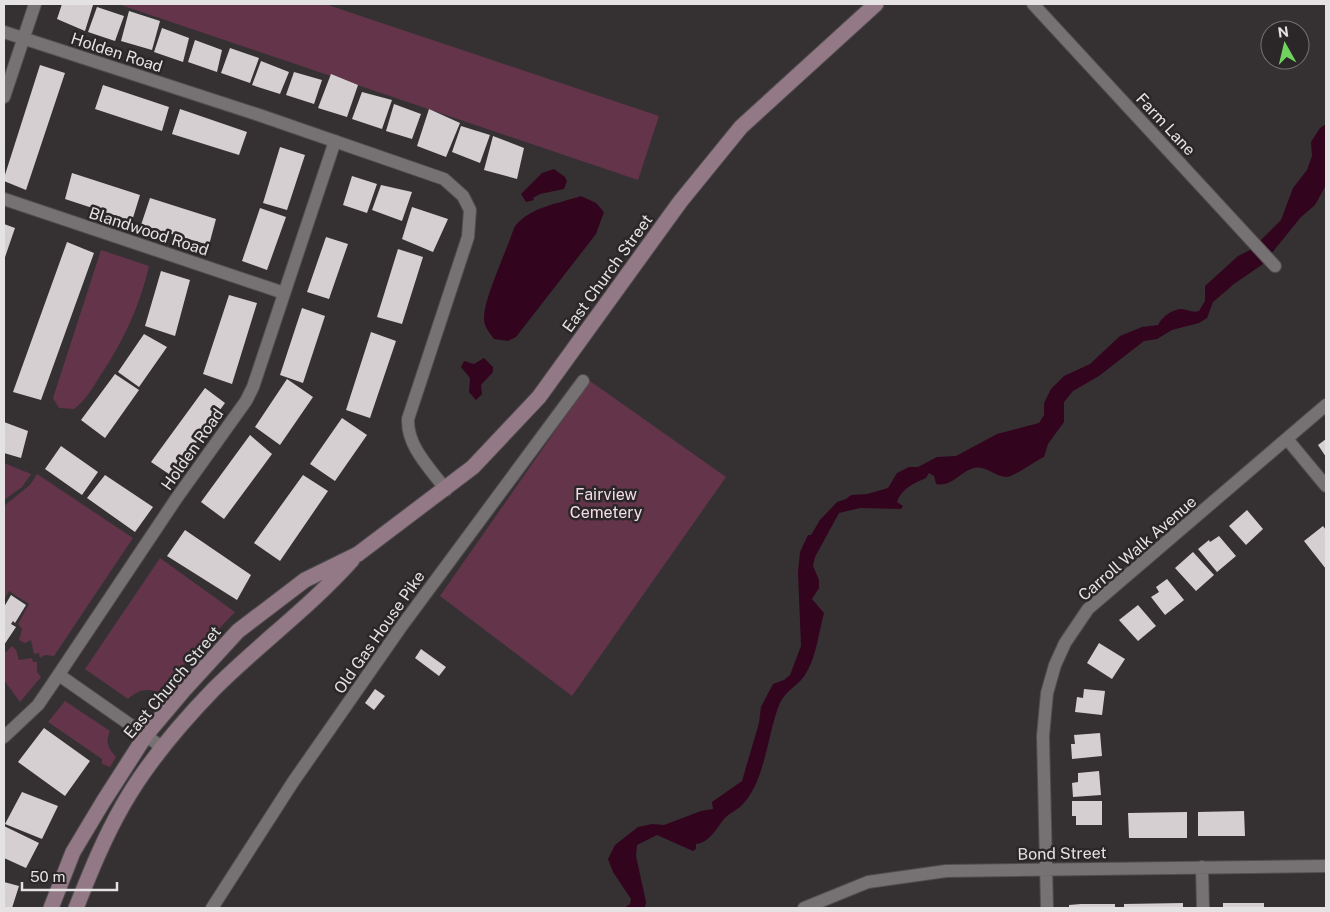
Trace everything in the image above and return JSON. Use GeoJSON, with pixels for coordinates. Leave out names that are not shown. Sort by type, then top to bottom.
{"type":"FeatureCollection","features":[{"type":"Feature","properties":{"kind":"main road","name":"East Church Street"},"geometry":{"type":"LineString","coordinates":[[51,908],[73,852],[146,735],[238,632],[305,580],[358,554],[446,490],[495,446],[539,397],[680,202],[741,127],[876,4]]}},
{"type":"Feature","properties":{"kind":"main road","name":"East Church Street"},"geometry":{"type":"LineString","coordinates":[[76,908],[100,848],[123,804],[162,747],[213,690],[276,630],[324,591],[358,554]]}},
{"type":"Feature","properties":{"kind":"street"},"geometry":{"type":"LineString","coordinates":[[4,97],[35,4]]}},
{"type":"Feature","properties":{"kind":"street","name":"Farm Lane"},"geometry":{"type":"LineString","coordinates":[[1033,4],[1275,266]]}},
{"type":"Feature","properties":{"kind":"street","name":"Holden Road"},"geometry":{"type":"LineString","coordinates":[[4,32],[23,40],[102,64],[444,179],[463,196],[470,210],[468,238],[408,418],[408,430],[411,441],[446,490]]}},
{"type":"Feature","properties":{"kind":"street","name":"Holden Road"},"geometry":{"type":"LineString","coordinates":[[4,737],[38,705],[176,499],[246,400],[253,387],[334,141]]}},
{"type":"Feature","properties":{"kind":"street","name":"Blandwood Road"},"geometry":{"type":"LineString","coordinates":[[4,199],[284,293]]}},
{"type":"Feature","properties":{"kind":"street","name":"Old Gas House Pike"},"geometry":{"type":"LineString","coordinates":[[212,908],[294,782],[401,627],[583,381]]}},
{"type":"Feature","properties":{"kind":"street","name":"Carroll Walk Avenue"},"geometry":{"type":"LineString","coordinates":[[1047,908],[1043,736],[1048,693],[1055,664],[1065,643],[1088,609],[1326,405]]}},
{"type":"Feature","properties":{"kind":"street"},"geometry":{"type":"LineString","coordinates":[[1287,439],[1326,486]]}},
{"type":"Feature","properties":{"kind":"street"},"geometry":{"type":"LineString","coordinates":[[59,675],[162,747]]}},
{"type":"Feature","properties":{"kind":"street","name":"Bond Street"},"geometry":{"type":"LineString","coordinates":[[804,908],[868,882],[946,871],[1326,866]]}},
{"type":"Feature","properties":{"kind":"street"},"geometry":{"type":"LineString","coordinates":[[1202,867],[1203,908]]}},
{"type":"Feature","properties":{"kind":"green space"},"geometry":{"type":"Polygon","coordinates":[[[118,4],[325,4],[659,116],[638,180],[118,4]]]}},
{"type":"Feature","properties":{"kind":"green space"},"geometry":{"type":"Polygon","coordinates":[[[101,250],[149,266],[136,309],[123,337],[91,390],[74,409],[59,408],[53,398],[101,250]]]}},
{"type":"Feature","properties":{"kind":"green space","name":"Fairview Cemetery"},"geometry":{"type":"Polygon","coordinates":[[[590,381],[726,477],[572,696],[440,596],[590,381]]]}},
{"type":"Feature","properties":{"kind":"green space"},"geometry":{"type":"Polygon","coordinates":[[[4,463],[31,474],[22,487],[4,500],[4,463]]]}},
{"type":"Feature","properties":{"kind":"green space"},"geometry":{"type":"Polygon","coordinates":[[[37,474],[133,538],[54,656],[45,655],[40,658],[39,653],[34,654],[31,640],[25,643],[19,640],[22,629],[18,624],[29,604],[9,591],[4,600],[4,506],[30,485],[37,474]]]}},
{"type":"Feature","properties":{"kind":"green space"},"geometry":{"type":"Polygon","coordinates":[[[160,558],[235,612],[158,692],[142,691],[128,699],[85,669],[160,558]]]}},
{"type":"Feature","properties":{"kind":"green space"},"geometry":{"type":"Polygon","coordinates":[[[12,646],[16,650],[19,660],[32,658],[33,662],[37,662],[37,672],[41,677],[20,702],[4,680],[4,651],[6,652],[12,646]]]}},
{"type":"Feature","properties":{"kind":"green space"},"geometry":{"type":"Polygon","coordinates":[[[65,701],[110,731],[108,745],[116,757],[110,767],[102,764],[102,759],[48,722],[65,701]]]}},
{"type":"Feature","properties":{"kind":"shaded area"},"geometry":{"type":"Polygon","coordinates":[[[1326,124],[1326,185],[1315,205],[1301,217],[1263,264],[1234,284],[1213,302],[1207,318],[1199,323],[1172,330],[1157,339],[1144,341],[1099,376],[1073,391],[1064,402],[1064,422],[1048,444],[1044,457],[1007,477],[983,468],[974,468],[952,481],[936,484],[934,476],[929,473],[926,478],[913,484],[902,493],[897,502],[903,506],[901,509],[860,508],[839,513],[815,557],[813,566],[819,580],[819,588],[812,599],[824,613],[815,653],[805,675],[785,695],[780,703],[756,784],[741,806],[726,817],[709,838],[696,844],[696,849],[693,851],[657,835],[637,845],[636,856],[646,902],[645,908],[624,908],[630,904],[631,899],[613,872],[608,859],[615,845],[638,827],[652,824],[664,825],[701,811],[713,809],[712,802],[742,781],[759,723],[761,707],[773,684],[784,680],[790,675],[801,646],[798,572],[800,552],[808,535],[811,535],[820,520],[837,502],[851,495],[867,494],[888,488],[897,473],[909,467],[918,467],[937,457],[956,456],[997,434],[1039,423],[1044,415],[1044,403],[1051,389],[1064,376],[1090,364],[1120,336],[1142,327],[1158,325],[1165,316],[1175,310],[1199,311],[1205,301],[1205,286],[1238,256],[1252,249],[1281,220],[1293,188],[1307,170],[1312,156],[1311,142],[1320,128],[1326,124]]]}},
{"type":"Feature","properties":{"kind":"shaded area"},"geometry":{"type":"Polygon","coordinates":[[[554,169],[565,177],[567,181],[564,189],[540,194],[533,198],[534,200],[526,202],[521,194],[542,173],[554,169]]]}},
{"type":"Feature","properties":{"kind":"shaded area"},"geometry":{"type":"Polygon","coordinates":[[[581,196],[596,203],[604,212],[596,234],[516,337],[508,341],[494,339],[485,324],[485,309],[514,228],[527,215],[535,211],[581,196]]]}},
{"type":"Feature","properties":{"kind":"shaded area"},"geometry":{"type":"Polygon","coordinates":[[[484,358],[493,367],[493,372],[481,385],[482,394],[476,400],[469,392],[470,378],[461,367],[464,361],[474,364],[484,358]]]}},
{"type":"Feature","properties":{"kind":"building"},"geometry":{"type":"Polygon","coordinates":[[[62,4],[93,5],[85,31],[57,19],[62,4]]]}},
{"type":"Feature","properties":{"kind":"building"},"geometry":{"type":"Polygon","coordinates":[[[97,7],[124,16],[115,41],[88,32],[97,7]]]}},
{"type":"Feature","properties":{"kind":"building"},"geometry":{"type":"Polygon","coordinates":[[[129,11],[160,21],[152,50],[121,41],[129,11]]]}},
{"type":"Feature","properties":{"kind":"building"},"geometry":{"type":"Polygon","coordinates":[[[162,28],[189,38],[183,62],[154,52],[162,28]]]}},
{"type":"Feature","properties":{"kind":"building"},"geometry":{"type":"Polygon","coordinates":[[[195,40],[222,50],[217,72],[188,62],[195,40]]]}},
{"type":"Feature","properties":{"kind":"building"},"geometry":{"type":"Polygon","coordinates":[[[230,48],[259,58],[250,83],[221,73],[230,48]]]}},
{"type":"Feature","properties":{"kind":"building"},"geometry":{"type":"Polygon","coordinates":[[[261,61],[289,72],[280,94],[252,85],[261,61]]]}},
{"type":"Feature","properties":{"kind":"building"},"geometry":{"type":"Polygon","coordinates":[[[40,65],[65,73],[26,190],[4,181],[4,178],[40,65]]]}},
{"type":"Feature","properties":{"kind":"building"},"geometry":{"type":"Polygon","coordinates":[[[294,72],[322,80],[314,104],[286,95],[294,72]]]}},
{"type":"Feature","properties":{"kind":"building"},"geometry":{"type":"Polygon","coordinates":[[[331,74],[358,85],[347,117],[318,108],[331,74]]]}},
{"type":"Feature","properties":{"kind":"building"},"geometry":{"type":"Polygon","coordinates":[[[103,85],[169,107],[162,131],[95,109],[103,85]]]}},
{"type":"Feature","properties":{"kind":"building"},"geometry":{"type":"Polygon","coordinates":[[[362,92],[392,100],[382,129],[352,119],[362,92]]]}},
{"type":"Feature","properties":{"kind":"building"},"geometry":{"type":"Polygon","coordinates":[[[394,104],[421,114],[412,139],[386,131],[394,104]]]}},
{"type":"Feature","properties":{"kind":"building"},"geometry":{"type":"Polygon","coordinates":[[[180,109],[247,132],[239,155],[172,134],[180,109]]]}},
{"type":"Feature","properties":{"kind":"building"},"geometry":{"type":"Polygon","coordinates":[[[429,109],[460,123],[446,157],[417,146],[429,109]]]}},
{"type":"Feature","properties":{"kind":"building"},"geometry":{"type":"Polygon","coordinates":[[[461,126],[490,135],[480,163],[452,152],[461,126]]]}},
{"type":"Feature","properties":{"kind":"building"},"geometry":{"type":"Polygon","coordinates":[[[493,136],[524,148],[517,179],[484,170],[493,136]]]}},
{"type":"Feature","properties":{"kind":"building"},"geometry":{"type":"Polygon","coordinates":[[[280,147],[305,155],[287,210],[263,203],[280,147]]]}},
{"type":"Feature","properties":{"kind":"building"},"geometry":{"type":"Polygon","coordinates":[[[72,173],[140,195],[132,221],[65,199],[72,173]]]}},
{"type":"Feature","properties":{"kind":"building"},"geometry":{"type":"Polygon","coordinates":[[[352,176],[377,184],[367,213],[343,205],[352,176]]]}},
{"type":"Feature","properties":{"kind":"building"},"geometry":{"type":"Polygon","coordinates":[[[381,185],[412,192],[402,221],[372,210],[381,185]]]}},
{"type":"Feature","properties":{"kind":"building"},"geometry":{"type":"Polygon","coordinates":[[[150,198],[216,219],[209,245],[141,225],[150,198]]]}},
{"type":"Feature","properties":{"kind":"building"},"geometry":{"type":"Polygon","coordinates":[[[412,207],[448,219],[433,252],[402,239],[412,207]]]}},
{"type":"Feature","properties":{"kind":"building"},"geometry":{"type":"Polygon","coordinates":[[[260,208],[286,217],[267,270],[242,261],[260,208]]]}},
{"type":"Feature","properties":{"kind":"building"},"geometry":{"type":"Polygon","coordinates":[[[4,224],[15,228],[4,260],[4,224]]]}},
{"type":"Feature","properties":{"kind":"building"},"geometry":{"type":"Polygon","coordinates":[[[326,237],[348,244],[329,299],[307,292],[326,237]]]}},
{"type":"Feature","properties":{"kind":"building"},"geometry":{"type":"Polygon","coordinates":[[[67,242],[94,253],[41,400],[13,392],[67,242]]]}},
{"type":"Feature","properties":{"kind":"building"},"geometry":{"type":"Polygon","coordinates":[[[398,249],[423,257],[402,324],[377,317],[398,249]]]}},
{"type":"Feature","properties":{"kind":"building"},"geometry":{"type":"Polygon","coordinates":[[[161,271],[190,280],[175,336],[145,326],[161,271]]]}},
{"type":"Feature","properties":{"kind":"building"},"geometry":{"type":"Polygon","coordinates":[[[229,295],[257,303],[232,384],[203,374],[229,295]]]}},
{"type":"Feature","properties":{"kind":"building"},"geometry":{"type":"Polygon","coordinates":[[[302,308],[325,316],[303,383],[280,375],[302,308]]]}},
{"type":"Feature","properties":{"kind":"building"},"geometry":{"type":"Polygon","coordinates":[[[371,332],[396,341],[370,418],[346,410],[371,332]]]}},
{"type":"Feature","properties":{"kind":"building"},"geometry":{"type":"Polygon","coordinates":[[[144,334],[167,347],[139,387],[118,372],[144,334]]]}},
{"type":"Feature","properties":{"kind":"building"},"geometry":{"type":"Polygon","coordinates":[[[115,374],[139,390],[105,438],[81,420],[115,374]]]}},
{"type":"Feature","properties":{"kind":"building"},"geometry":{"type":"Polygon","coordinates":[[[287,379],[313,397],[280,445],[255,427],[287,379]]]}},
{"type":"Feature","properties":{"kind":"building"},"geometry":{"type":"Polygon","coordinates":[[[205,388],[225,403],[172,476],[151,462],[205,388]]]}},
{"type":"Feature","properties":{"kind":"building"},"geometry":{"type":"Polygon","coordinates":[[[342,418],[367,435],[335,481],[310,464],[342,418]]]}},
{"type":"Feature","properties":{"kind":"building"},"geometry":{"type":"Polygon","coordinates":[[[4,422],[28,431],[21,458],[4,453],[4,422]]]}},
{"type":"Feature","properties":{"kind":"building"},"geometry":{"type":"Polygon","coordinates":[[[250,435],[272,454],[224,519],[201,502],[250,435]]]}},
{"type":"Feature","properties":{"kind":"building"},"geometry":{"type":"Polygon","coordinates":[[[1326,439],[1326,457],[1318,445],[1326,439]]]}},
{"type":"Feature","properties":{"kind":"building"},"geometry":{"type":"Polygon","coordinates":[[[61,446],[98,472],[82,495],[45,469],[61,446]]]}},
{"type":"Feature","properties":{"kind":"building"},"geometry":{"type":"Polygon","coordinates":[[[105,475],[153,507],[135,532],[87,498],[105,475]]]}},
{"type":"Feature","properties":{"kind":"building"},"geometry":{"type":"Polygon","coordinates":[[[303,475],[328,491],[280,561],[254,543],[303,475]]]}},
{"type":"Feature","properties":{"kind":"building"},"geometry":{"type":"Polygon","coordinates":[[[1247,510],[1263,529],[1246,545],[1229,526],[1247,510]]]}},
{"type":"Feature","properties":{"kind":"building"},"geometry":{"type":"Polygon","coordinates":[[[1323,526],[1326,530],[1326,569],[1304,541],[1323,526]]]}},
{"type":"Feature","properties":{"kind":"building"},"geometry":{"type":"Polygon","coordinates":[[[185,530],[251,575],[237,600],[167,556],[185,530]]]}},
{"type":"Feature","properties":{"kind":"building"},"geometry":{"type":"Polygon","coordinates":[[[1219,536],[1236,556],[1217,572],[1198,549],[1209,540],[1210,542],[1219,536]]]}},
{"type":"Feature","properties":{"kind":"building"},"geometry":{"type":"Polygon","coordinates":[[[1193,552],[1214,575],[1196,591],[1175,568],[1193,552]]]}},
{"type":"Feature","properties":{"kind":"building"},"geometry":{"type":"Polygon","coordinates":[[[1167,579],[1184,600],[1165,615],[1151,597],[1159,592],[1156,587],[1167,579]]]}},
{"type":"Feature","properties":{"kind":"building"},"geometry":{"type":"Polygon","coordinates":[[[11,595],[26,605],[15,623],[13,621],[11,624],[16,627],[4,645],[4,607],[11,595]]]}},
{"type":"Feature","properties":{"kind":"building"},"geometry":{"type":"Polygon","coordinates":[[[1138,605],[1156,626],[1138,641],[1119,620],[1138,605]]]}},
{"type":"Feature","properties":{"kind":"building"},"geometry":{"type":"Polygon","coordinates":[[[1099,643],[1125,659],[1112,679],[1087,663],[1099,643]]]}},
{"type":"Feature","properties":{"kind":"building"},"geometry":{"type":"Polygon","coordinates":[[[421,649],[446,667],[439,676],[415,658],[421,649]]]}},
{"type":"Feature","properties":{"kind":"building"},"geometry":{"type":"Polygon","coordinates":[[[375,689],[385,696],[374,710],[365,703],[375,689]]]}},
{"type":"Feature","properties":{"kind":"building"},"geometry":{"type":"Polygon","coordinates":[[[1084,689],[1105,691],[1102,715],[1075,712],[1077,697],[1083,698],[1084,689]]]}},
{"type":"Feature","properties":{"kind":"building"},"geometry":{"type":"Polygon","coordinates":[[[44,728],[90,761],[65,796],[18,762],[44,728]]]}},
{"type":"Feature","properties":{"kind":"building"},"geometry":{"type":"Polygon","coordinates":[[[1100,733],[1102,756],[1072,759],[1071,744],[1075,744],[1074,735],[1100,733]]]}},
{"type":"Feature","properties":{"kind":"building"},"geometry":{"type":"Polygon","coordinates":[[[1099,771],[1101,795],[1073,797],[1072,783],[1078,782],[1078,773],[1099,771]]]}},
{"type":"Feature","properties":{"kind":"building"},"geometry":{"type":"Polygon","coordinates":[[[22,792],[58,806],[42,839],[5,824],[22,792]]]}},
{"type":"Feature","properties":{"kind":"building"},"geometry":{"type":"Polygon","coordinates":[[[1072,801],[1102,801],[1102,825],[1076,825],[1076,816],[1072,816],[1072,801]]]}},
{"type":"Feature","properties":{"kind":"building"},"geometry":{"type":"Polygon","coordinates":[[[1244,811],[1245,836],[1198,836],[1198,812],[1244,811]]]}},
{"type":"Feature","properties":{"kind":"building"},"geometry":{"type":"Polygon","coordinates":[[[1187,812],[1187,838],[1129,838],[1128,813],[1187,812]]]}},
{"type":"Feature","properties":{"kind":"building"},"geometry":{"type":"Polygon","coordinates":[[[4,826],[39,843],[26,868],[4,858],[4,826]]]}},
{"type":"Feature","properties":{"kind":"building"},"geometry":{"type":"Polygon","coordinates":[[[4,882],[19,886],[12,908],[4,908],[4,882]]]}},
{"type":"Feature","properties":{"kind":"building"},"geometry":{"type":"Polygon","coordinates":[[[1183,903],[1183,908],[1124,908],[1124,904],[1183,903]]]}},
{"type":"Feature","properties":{"kind":"building"},"geometry":{"type":"Polygon","coordinates":[[[1223,903],[1264,903],[1264,908],[1223,908],[1223,903]]]}},
{"type":"Feature","properties":{"kind":"building"},"geometry":{"type":"Polygon","coordinates":[[[1115,904],[1115,908],[1069,908],[1069,905],[1115,904]]]}}]}
